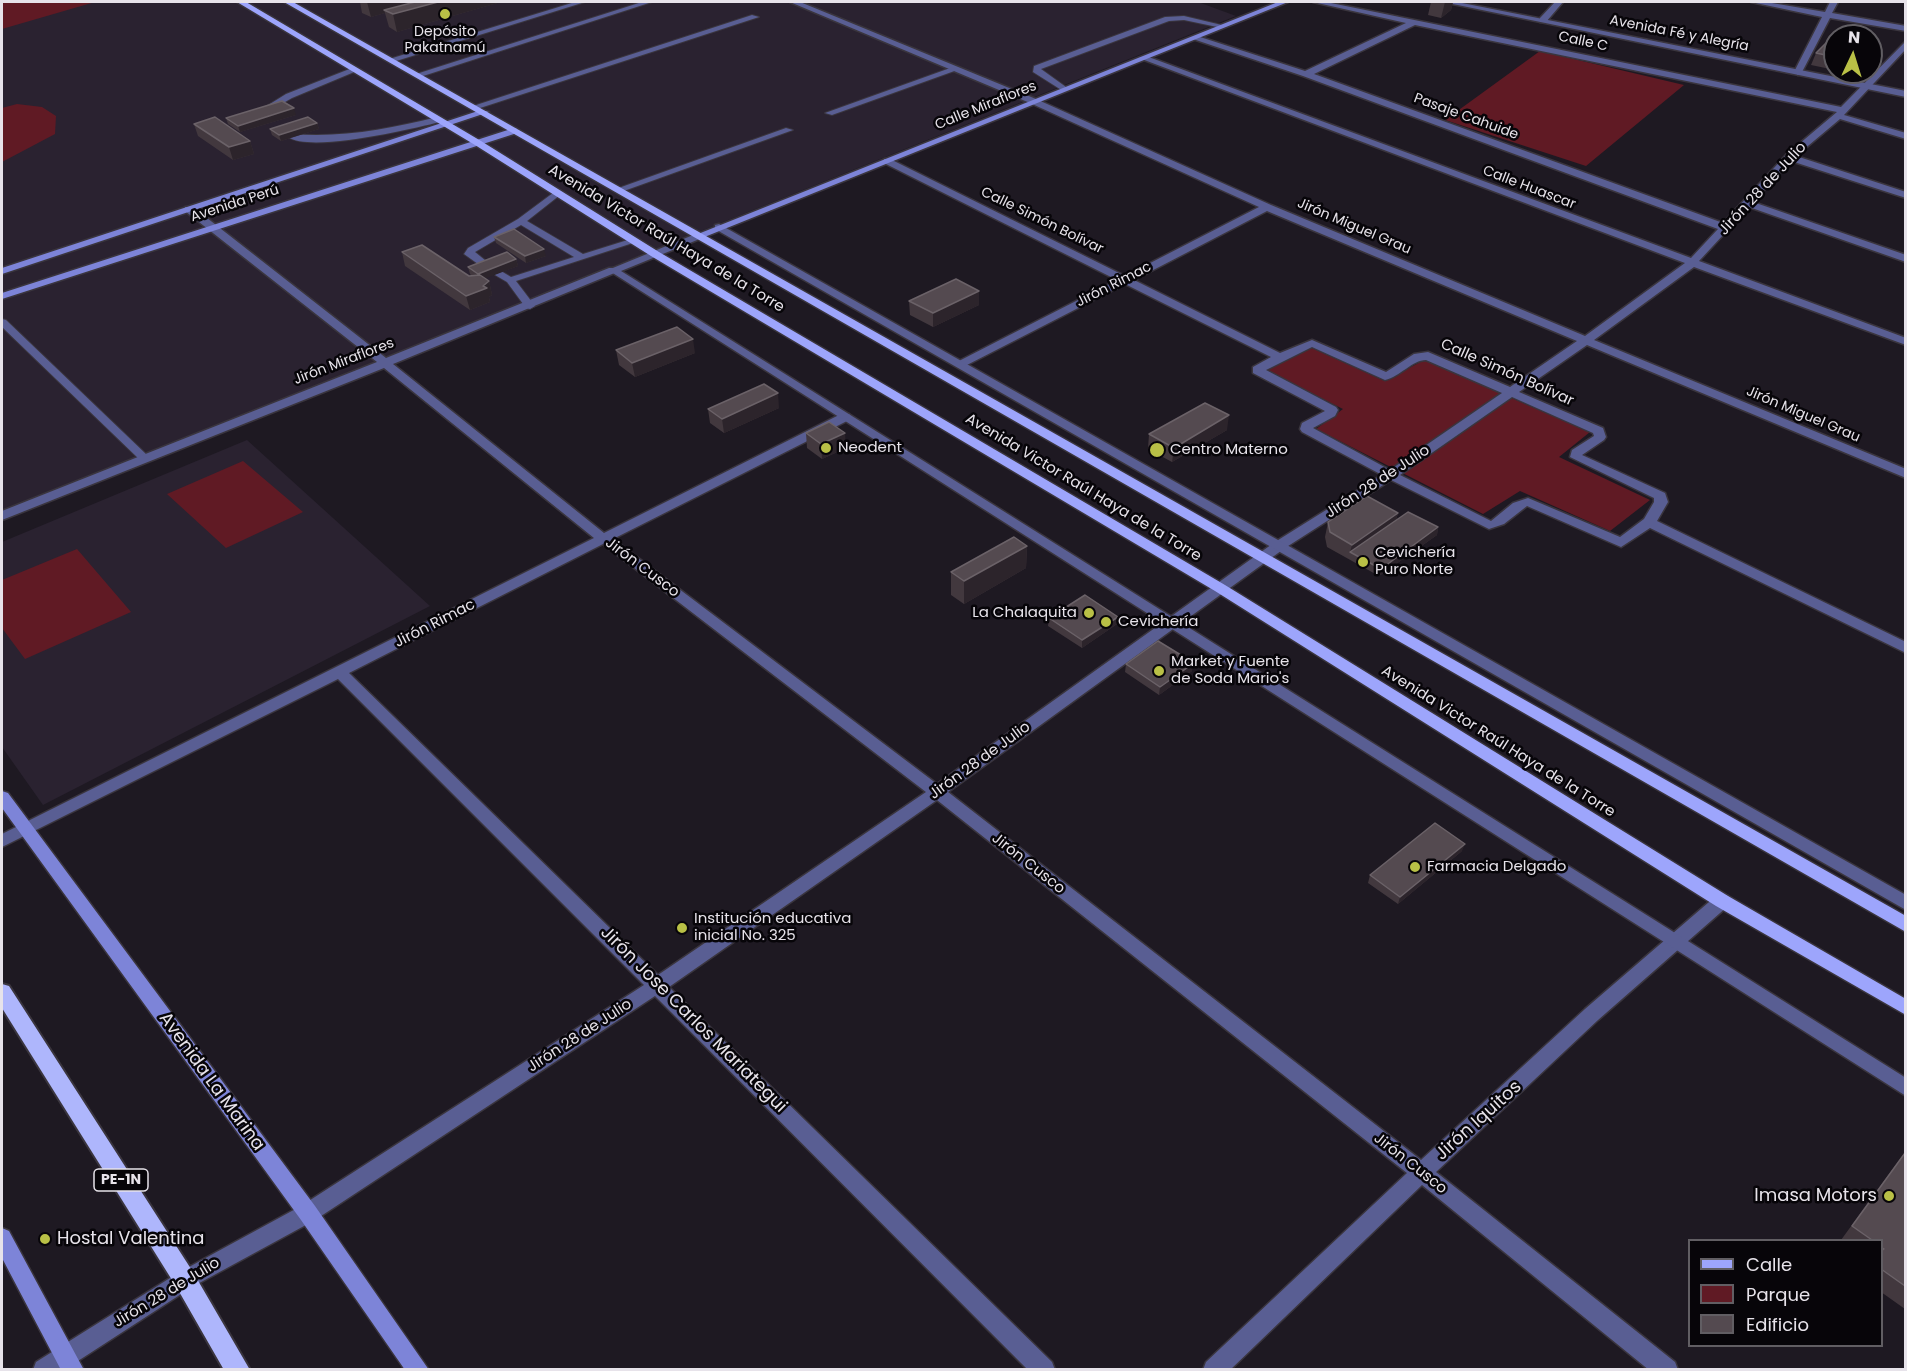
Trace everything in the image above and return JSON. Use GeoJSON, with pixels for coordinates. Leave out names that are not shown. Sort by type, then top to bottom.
{"type":"FeatureCollection","features":[{"type":"Feature","properties":{"kind":"highway","name":"PE-1N"},"geometry":{"type":"LineString","coordinates":[[2,992],[185,1280],[238,1370]]}},
{"type":"Feature","properties":{"kind":"main road","name":"Avenida Victor Raúl Haya de la Torre"},"geometry":{"type":"LineString","coordinates":[[241,2],[477,143],[655,254],[1220,588],[1722,901],[1905,1008]]}},
{"type":"Feature","properties":{"kind":"main road","name":"Avenida Victor Raúl Haya de la Torre"},"geometry":{"type":"LineString","coordinates":[[288,2],[1905,925]]}},
{"type":"Feature","properties":{"kind":"main road","name":"Calle Miraflores"},"geometry":{"type":"LineString","coordinates":[[698,236],[1284,2]]}},
{"type":"Feature","properties":{"kind":"main road","name":"Avenida Perú"},"geometry":{"type":"LineString","coordinates":[[2,271],[440,122],[484,112]]}},
{"type":"Feature","properties":{"kind":"main road","name":"Avenida Perú"},"geometry":{"type":"LineString","coordinates":[[2,296],[514,131]]}},
{"type":"Feature","properties":{"kind":"main road","name":"Avenida La Marina"},"geometry":{"type":"LineString","coordinates":[[2,797],[308,1214],[418,1370]]}},
{"type":"Feature","properties":{"kind":"main road"},"geometry":{"type":"LineString","coordinates":[[2,1238],[69,1363]]}},
{"type":"Feature","properties":{"kind":"street","name":"Jirón Miguel Grau"},"geometry":{"type":"LineString","coordinates":[[794,2],[1033,101],[1267,207],[1905,474]]}},
{"type":"Feature","properties":{"kind":"street","name":"Calle C"},"geometry":{"type":"LineString","coordinates":[[1317,2],[1416,21],[1840,113],[1905,136]]}},
{"type":"Feature","properties":{"kind":"street","name":"Avenida Fé y Alegría"},"geometry":{"type":"LineString","coordinates":[[1447,2],[1905,94]]}},
{"type":"Feature","properties":{"kind":"street"},"geometry":{"type":"LineString","coordinates":[[1543,20],[1559,2]]}},
{"type":"Feature","properties":{"kind":"street"},"geometry":{"type":"LineString","coordinates":[[1755,2],[1905,29]]}},
{"type":"Feature","properties":{"kind":"street"},"geometry":{"type":"LineString","coordinates":[[1798,72],[1834,2]]}},
{"type":"Feature","properties":{"kind":"street"},"geometry":{"type":"LineString","coordinates":[[1306,74],[1416,21]]}},
{"type":"Feature","properties":{"kind":"street","name":"Pasaje Cahuide"},"geometry":{"type":"LineString","coordinates":[[1194,38],[1306,74],[1726,228]]}},
{"type":"Feature","properties":{"kind":"street","name":"Jirón 28 de Julio"},"geometry":{"type":"LineString","coordinates":[[44,1370],[69,1363],[185,1280],[308,1214],[658,985],[937,792],[1280,545],[1390,475],[1586,340],[1692,263],[1749,204],[1789,157],[1840,113],[1905,43]]}},
{"type":"Feature","properties":{"kind":"street","name":"Calle Huascar"},"geometry":{"type":"LineString","coordinates":[[1143,58],[1905,342]]}},
{"type":"Feature","properties":{"kind":"street"},"geometry":{"type":"LineString","coordinates":[[1789,157],[1905,195]]}},
{"type":"Feature","properties":{"kind":"street","name":"Calle Simón Bolívar"},"geometry":{"type":"LineString","coordinates":[[887,161],[1280,357]]}},
{"type":"Feature","properties":{"kind":"street"},"geometry":{"type":"LineString","coordinates":[[1749,204],[1905,259]]}},
{"type":"Feature","properties":{"kind":"street","name":"Jirón Rimac"},"geometry":{"type":"LineString","coordinates":[[961,364],[1267,207]]}},
{"type":"Feature","properties":{"kind":"street","name":"Jirón Cusco"},"geometry":{"type":"LineString","coordinates":[[189,209],[604,539],[937,792],[1422,1173],[1667,1370]]}},
{"type":"Feature","properties":{"kind":"street"},"geometry":{"type":"LineString","coordinates":[[719,227],[1905,903]]}},
{"type":"Feature","properties":{"kind":"street","name":"Jirón Miraflores"},"geometry":{"type":"LineString","coordinates":[[2,516],[143,457],[530,306],[698,236]]}},
{"type":"Feature","properties":{"kind":"street"},"geometry":{"type":"LineString","coordinates":[[613,270],[1905,1089]]}},
{"type":"Feature","properties":{"kind":"street","name":"Calle Simón Bolívar"},"geometry":{"type":"LineString","coordinates":[[1306,344],[1317,344],[1384,376],[1390,375],[1418,356],[1428,356],[1599,431],[1600,437],[1576,453],[1576,457],[1660,496],[1662,499],[1648,522],[1621,543],[1528,502],[1521,502],[1496,525],[1489,525],[1306,429],[1306,426],[1332,411],[1258,373],[1259,368],[1280,357],[1306,344]]}},
{"type":"Feature","properties":{"kind":"street","name":"Jirón Rimac"},"geometry":{"type":"LineString","coordinates":[[2,841],[845,417]]}},
{"type":"Feature","properties":{"kind":"street"},"geometry":{"type":"LineString","coordinates":[[1648,522],[1905,648]]}},
{"type":"Feature","properties":{"kind":"street","name":"Jirón Jose Carlos Mariategui"},"geometry":{"type":"LineString","coordinates":[[340,672],[1044,1370]]}},
{"type":"Feature","properties":{"kind":"street","name":"Jirón Iquitos"},"geometry":{"type":"LineString","coordinates":[[1214,1370],[1422,1173],[1722,901]]}},
{"type":"Feature","properties":{"kind":"lane"},"geometry":{"type":"LineString","coordinates":[[390,60],[580,2]]}},
{"type":"Feature","properties":{"kind":"lane"},"geometry":{"type":"LineString","coordinates":[[417,75],[648,2]]}},
{"type":"Feature","properties":{"kind":"lane"},"geometry":{"type":"LineString","coordinates":[[474,107],[755,18]]}},
{"type":"Feature","properties":{"kind":"lane"},"geometry":{"type":"LineString","coordinates":[[1063,89],[1037,72],[1037,68],[1168,18],[1184,18],[1222,26]]}},
{"type":"Feature","properties":{"kind":"lane"},"geometry":{"type":"LineString","coordinates":[[829,113],[956,69]]}},
{"type":"Feature","properties":{"kind":"lane"},"geometry":{"type":"LineString","coordinates":[[258,115],[264,109],[289,96],[355,70]]}},
{"type":"Feature","properties":{"kind":"lane"},"geometry":{"type":"LineString","coordinates":[[292,137],[317,140],[361,136],[440,122]]}},
{"type":"Feature","properties":{"kind":"lane"},"geometry":{"type":"LineString","coordinates":[[618,190],[789,129]]}},
{"type":"Feature","properties":{"kind":"lane"},"geometry":{"type":"LineString","coordinates":[[488,267],[469,254],[471,250],[521,220],[557,193]]}},
{"type":"Feature","properties":{"kind":"lane"},"geometry":{"type":"LineString","coordinates":[[521,220],[582,257]]}},
{"type":"Feature","properties":{"kind":"lane"},"geometry":{"type":"LineString","coordinates":[[510,280],[634,241]]}},
{"type":"Feature","properties":{"kind":"lane"},"geometry":{"type":"LineString","coordinates":[[498,273],[510,280],[530,306]]}},
{"type":"Feature","properties":{"kind":"lane"},"geometry":{"type":"LineString","coordinates":[[2,322],[143,457]]}},
{"type":"Feature","properties":{"kind":"shaded area"},"geometry":{"type":"Polygon","coordinates":[[[2,2],[1198,2],[1236,16],[2,512],[2,2]]]}},
{"type":"Feature","properties":{"kind":"shaded area"},"geometry":{"type":"Polygon","coordinates":[[[247,440],[430,606],[43,805],[2,747],[2,542],[247,440]]]}},
{"type":"Feature","properties":{"kind":"green space"},"geometry":{"type":"Polygon","coordinates":[[[2,2],[95,2],[2,29],[2,2]]]}},
{"type":"Feature","properties":{"kind":"green space"},"geometry":{"type":"Polygon","coordinates":[[[1540,51],[1684,85],[1586,166],[1445,120],[1540,51]]]}},
{"type":"Feature","properties":{"kind":"green space"},"geometry":{"type":"Polygon","coordinates":[[[17,104],[42,107],[56,116],[55,134],[2,162],[2,108],[17,104]]]}},
{"type":"Feature","properties":{"kind":"green space"},"geometry":{"type":"Polygon","coordinates":[[[1310,347],[1385,381],[1424,360],[1590,432],[1559,457],[1650,500],[1610,531],[1520,491],[1483,514],[1316,429],[1343,409],[1266,371],[1310,347]]]}},
{"type":"Feature","properties":{"kind":"green space"},"geometry":{"type":"Polygon","coordinates":[[[243,461],[303,512],[226,548],[167,494],[243,461]]]}},
{"type":"Feature","properties":{"kind":"green space"},"geometry":{"type":"Polygon","coordinates":[[[77,549],[131,612],[25,659],[2,628],[2,580],[77,549]]]}},
{"type":"Feature","properties":{"kind":"building"},"geometry":{"type":"Polygon","coordinates":[[[415,2],[438,2],[393,14],[384,10],[415,2]]]}},
{"type":"Feature","properties":{"kind":"building"},"geometry":{"type":"Polygon","coordinates":[[[1823,46],[1823,54],[1816,53],[1823,46]]]}},
{"type":"Feature","properties":{"kind":"building"},"geometry":{"type":"Polygon","coordinates":[[[282,101],[294,108],[238,126],[226,118],[282,101]]]}},
{"type":"Feature","properties":{"kind":"building"},"geometry":{"type":"Polygon","coordinates":[[[215,117],[250,141],[229,147],[194,124],[215,117]]]}},
{"type":"Feature","properties":{"kind":"building"},"geometry":{"type":"Polygon","coordinates":[[[308,117],[317,123],[279,135],[270,129],[308,117]]]}},
{"type":"Feature","properties":{"kind":"building"},"geometry":{"type":"Polygon","coordinates":[[[514,229],[544,249],[525,256],[494,237],[514,229]]]}},
{"type":"Feature","properties":{"kind":"building"},"geometry":{"type":"Polygon","coordinates":[[[422,245],[469,276],[480,275],[489,281],[483,286],[487,288],[466,296],[402,252],[422,245]]]}},
{"type":"Feature","properties":{"kind":"building"},"geometry":{"type":"Polygon","coordinates":[[[507,252],[516,259],[478,274],[468,267],[507,252]]]}},
{"type":"Feature","properties":{"kind":"building"},"geometry":{"type":"Polygon","coordinates":[[[956,279],[979,291],[933,313],[909,301],[956,279]]]}},
{"type":"Feature","properties":{"kind":"building"},"geometry":{"type":"Polygon","coordinates":[[[677,327],[693,339],[632,363],[616,350],[677,327]]]}},
{"type":"Feature","properties":{"kind":"building"},"geometry":{"type":"Polygon","coordinates":[[[764,384],[778,393],[722,419],[708,409],[764,384]]]}},
{"type":"Feature","properties":{"kind":"building"},"geometry":{"type":"Polygon","coordinates":[[[1205,403],[1229,415],[1174,448],[1149,434],[1205,403]]]}},
{"type":"Feature","properties":{"kind":"building"},"geometry":{"type":"Polygon","coordinates":[[[829,422],[845,433],[821,444],[806,433],[829,422]]]}},
{"type":"Feature","properties":{"kind":"building"},"geometry":{"type":"Polygon","coordinates":[[[1367,496],[1398,513],[1352,545],[1330,532],[1328,522],[1367,496]]]}},
{"type":"Feature","properties":{"kind":"building"},"geometry":{"type":"Polygon","coordinates":[[[1408,512],[1438,527],[1381,569],[1350,552],[1408,512]]]}},
{"type":"Feature","properties":{"kind":"building"},"geometry":{"type":"Polygon","coordinates":[[[1014,537],[1027,546],[964,581],[951,572],[1014,537]]]}},
{"type":"Feature","properties":{"kind":"building"},"geometry":{"type":"Polygon","coordinates":[[[1085,595],[1118,617],[1082,640],[1049,618],[1085,595]]]}},
{"type":"Feature","properties":{"kind":"building","name":"Market y Fuente de Soda Mario's"},"geometry":{"type":"Polygon","coordinates":[[[1158,641],[1194,663],[1160,687],[1126,664],[1158,641]]]}},
{"type":"Feature","properties":{"kind":"building","name":"Farmacia Delgado"},"geometry":{"type":"Polygon","coordinates":[[[1435,823],[1465,844],[1400,897],[1370,875],[1435,823]]]}},
{"type":"Feature","properties":{"kind":"building","name":"Imasa Motors"},"geometry":{"type":"Polygon","coordinates":[[[1905,1153],[1905,1286],[1883,1270],[1883,1239],[1871,1239],[1852,1226],[1905,1153]]]}},
{"type":"Feature","properties":{"kind":"place","name":"Depósito Pakatnamú"},"geometry":{"type":"Point","coordinates":[445,14]}},
{"type":"Feature","properties":{"kind":"place","name":"Neodent"},"geometry":{"type":"Point","coordinates":[826,448]}},
{"type":"Feature","properties":{"kind":"place","name":"Centro Materno"},"geometry":{"type":"Point","coordinates":[1157,450]}},
{"type":"Feature","properties":{"kind":"place","name":"Cevichería Puro Norte"},"geometry":{"type":"Point","coordinates":[1363,562]}},
{"type":"Feature","properties":{"kind":"place","name":"La Chalaquita"},"geometry":{"type":"Point","coordinates":[1089,613]}},
{"type":"Feature","properties":{"kind":"place","name":"Cevichería"},"geometry":{"type":"Point","coordinates":[1106,622]}},
{"type":"Feature","properties":{"kind":"place","name":"Market y Fuente de Soda Mario's"},"geometry":{"type":"Point","coordinates":[1159,671]}},
{"type":"Feature","properties":{"kind":"place","name":"Farmacia Delgado"},"geometry":{"type":"Point","coordinates":[1415,867]}},
{"type":"Feature","properties":{"kind":"place","name":"Institución educativa inicial No. 325"},"geometry":{"type":"Point","coordinates":[682,928]}},
{"type":"Feature","properties":{"kind":"place","name":"Imasa Motors"},"geometry":{"type":"Point","coordinates":[1889,1196]}},
{"type":"Feature","properties":{"kind":"place","name":"Hostal Valentina"},"geometry":{"type":"Point","coordinates":[45,1239]}}]}
